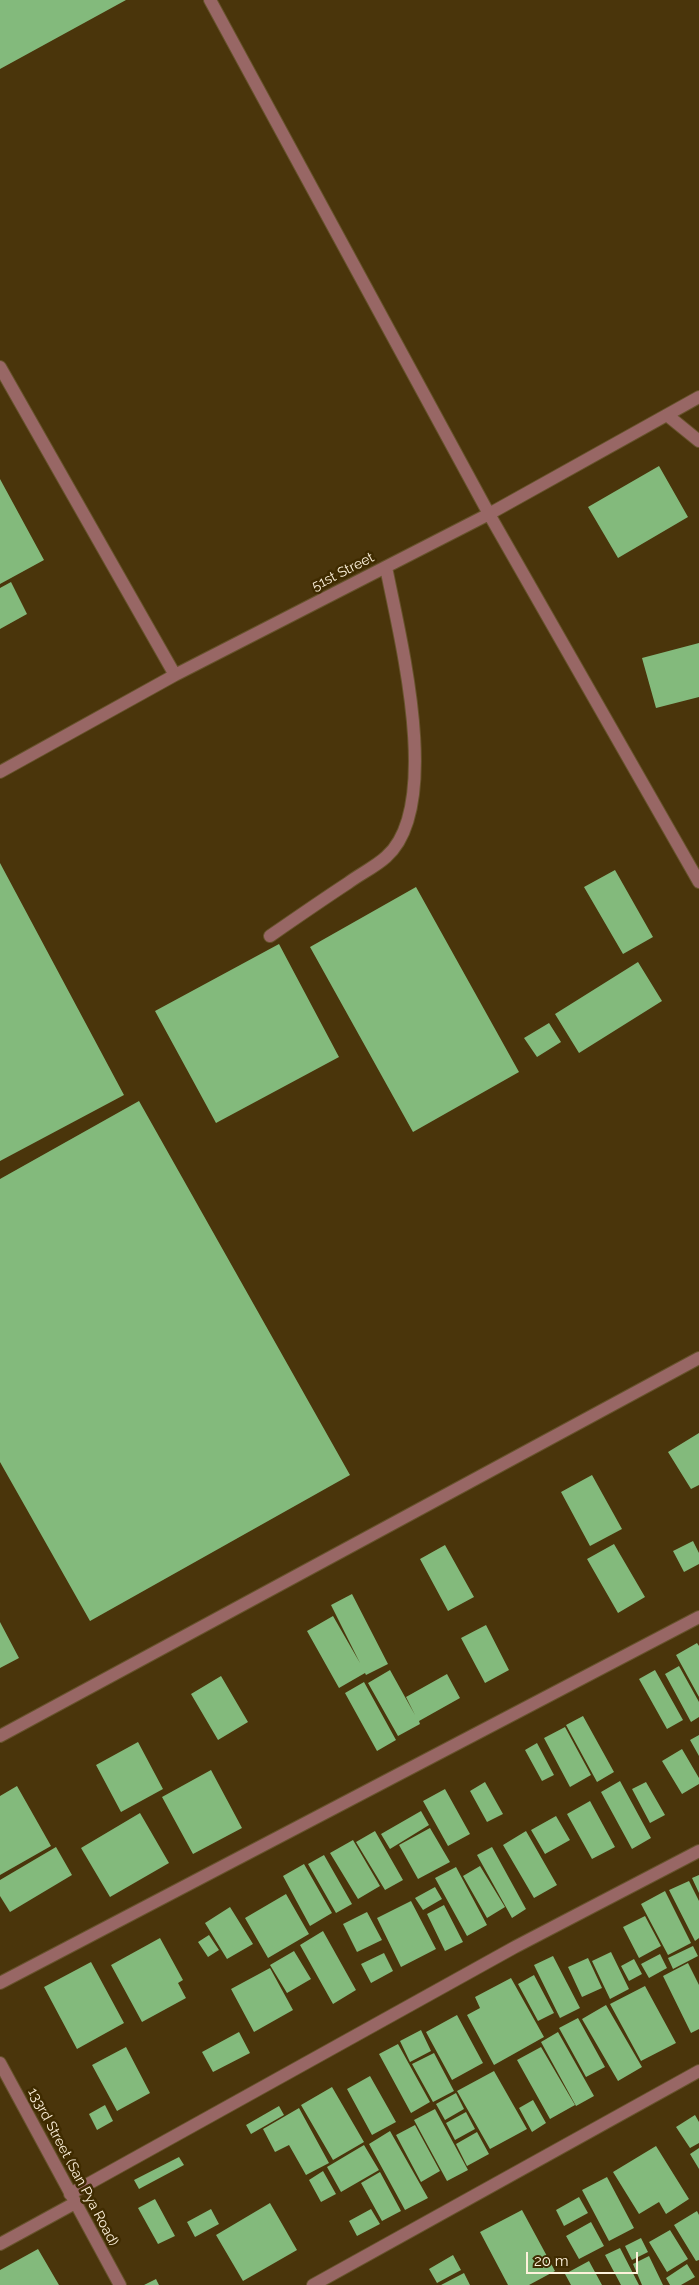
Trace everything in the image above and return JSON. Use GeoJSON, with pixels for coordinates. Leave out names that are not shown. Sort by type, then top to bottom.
{"type":"FeatureCollection","features":[{"type":"Feature","properties":{"kind":"street"},"geometry":{"type":"LineString","coordinates":[[210,0],[489,514],[699,882]]}},
{"type":"Feature","properties":{"kind":"street"},"geometry":{"type":"LineString","coordinates":[[0,367],[175,676]]}},
{"type":"Feature","properties":{"kind":"street","name":"51st Street"},"geometry":{"type":"LineString","coordinates":[[0,772],[175,676],[489,514],[699,397]]}},
{"type":"Feature","properties":{"kind":"street"},"geometry":{"type":"LineString","coordinates":[[667,415],[699,441]]}},
{"type":"Feature","properties":{"kind":"street"},"geometry":{"type":"LineString","coordinates":[[270,936],[387,856],[402,836],[412,807],[414,769],[413,703],[386,567]]}},
{"type":"Feature","properties":{"kind":"street"},"geometry":{"type":"LineString","coordinates":[[0,1736],[699,1358]]}},
{"type":"Feature","properties":{"kind":"street"},"geometry":{"type":"LineString","coordinates":[[0,1984],[699,1617]]}},
{"type":"Feature","properties":{"kind":"street"},"geometry":{"type":"LineString","coordinates":[[0,2244],[73,2199],[515,1947],[699,1851]]}},
{"type":"Feature","properties":{"kind":"street","name":"133rd Street (San Pya Road)"},"geometry":{"type":"LineString","coordinates":[[0,2063],[120,2285]]}},
{"type":"Feature","properties":{"kind":"street"},"geometry":{"type":"LineString","coordinates":[[313,2285],[699,2071]]}},
{"type":"Feature","properties":{"kind":"building"},"geometry":{"type":"Polygon","coordinates":[[[0,0],[126,0],[0,69],[0,0]]]}},
{"type":"Feature","properties":{"kind":"building"},"geometry":{"type":"Polygon","coordinates":[[[659,466],[688,517],[618,558],[588,507],[659,466]]]}},
{"type":"Feature","properties":{"kind":"building"},"geometry":{"type":"Polygon","coordinates":[[[0,479],[44,560],[0,584],[0,479]]]}},
{"type":"Feature","properties":{"kind":"building"},"geometry":{"type":"Polygon","coordinates":[[[11,582],[27,614],[0,629],[0,588],[11,582]]]}},
{"type":"Feature","properties":{"kind":"building"},"geometry":{"type":"Polygon","coordinates":[[[699,643],[699,697],[656,708],[642,658],[699,643]]]}},
{"type":"Feature","properties":{"kind":"building"},"geometry":{"type":"Polygon","coordinates":[[[0,863],[124,1095],[0,1161],[0,863]]]}},
{"type":"Feature","properties":{"kind":"building"},"geometry":{"type":"Polygon","coordinates":[[[615,870],[653,937],[623,954],[584,887],[615,870]]]}},
{"type":"Feature","properties":{"kind":"building"},"geometry":{"type":"Polygon","coordinates":[[[416,887],[519,1072],[413,1132],[310,947],[416,887]]]}},
{"type":"Feature","properties":{"kind":"building"},"geometry":{"type":"Polygon","coordinates":[[[279,944],[339,1057],[216,1123],[155,1011],[279,944]]]}},
{"type":"Feature","properties":{"kind":"building"},"geometry":{"type":"Polygon","coordinates":[[[638,962],[662,1001],[579,1053],[555,1014],[638,962]]]}},
{"type":"Feature","properties":{"kind":"building"},"geometry":{"type":"Polygon","coordinates":[[[549,1023],[561,1042],[537,1057],[524,1038],[549,1023]]]}},
{"type":"Feature","properties":{"kind":"building"},"geometry":{"type":"Polygon","coordinates":[[[139,1101],[350,1475],[90,1621],[0,1462],[0,1179],[139,1101]]]}},
{"type":"Feature","properties":{"kind":"building"},"geometry":{"type":"Polygon","coordinates":[[[699,1433],[699,1485],[691,1489],[668,1452],[699,1433]]]}},
{"type":"Feature","properties":{"kind":"building"},"geometry":{"type":"Polygon","coordinates":[[[592,1475],[622,1529],[590,1546],[561,1492],[592,1475]]]}},
{"type":"Feature","properties":{"kind":"building"},"geometry":{"type":"Polygon","coordinates":[[[693,1541],[699,1553],[699,1564],[684,1572],[673,1551],[693,1541]]]}},
{"type":"Feature","properties":{"kind":"building"},"geometry":{"type":"Polygon","coordinates":[[[614,1544],[645,1597],[618,1613],[587,1559],[614,1544]]]}},
{"type":"Feature","properties":{"kind":"building"},"geometry":{"type":"Polygon","coordinates":[[[445,1545],[474,1597],[448,1611],[420,1559],[445,1545]]]}},
{"type":"Feature","properties":{"kind":"building"},"geometry":{"type":"Polygon","coordinates":[[[352,1594],[388,1664],[366,1675],[365,1673],[339,1688],[307,1631],[333,1616],[360,1663],[331,1605],[352,1594]]]}},
{"type":"Feature","properties":{"kind":"building"},"geometry":{"type":"Polygon","coordinates":[[[0,1622],[19,1658],[0,1668],[0,1622]]]}},
{"type":"Feature","properties":{"kind":"building"},"geometry":{"type":"Polygon","coordinates":[[[486,1625],[509,1670],[485,1683],[461,1638],[486,1625]]]}},
{"type":"Feature","properties":{"kind":"building"},"geometry":{"type":"Polygon","coordinates":[[[697,1643],[699,1646],[699,1697],[676,1655],[697,1643]]]}},
{"type":"Feature","properties":{"kind":"building"},"geometry":{"type":"Polygon","coordinates":[[[679,1666],[699,1702],[699,1717],[691,1722],[665,1674],[679,1666]]]}},
{"type":"Feature","properties":{"kind":"building"},"geometry":{"type":"Polygon","coordinates":[[[390,1670],[415,1715],[406,1697],[447,1674],[460,1698],[419,1721],[420,1724],[398,1736],[368,1683],[390,1670]]]}},
{"type":"Feature","properties":{"kind":"building"},"geometry":{"type":"Polygon","coordinates":[[[655,1670],[683,1720],[667,1729],[639,1679],[655,1670]]]}},
{"type":"Feature","properties":{"kind":"building"},"geometry":{"type":"Polygon","coordinates":[[[221,1676],[248,1722],[218,1740],[191,1694],[221,1676]]]}},
{"type":"Feature","properties":{"kind":"building"},"geometry":{"type":"Polygon","coordinates":[[[364,1682],[396,1740],[377,1751],[345,1693],[364,1682]]]}},
{"type":"Feature","properties":{"kind":"building"},"geometry":{"type":"Polygon","coordinates":[[[583,1716],[614,1772],[597,1782],[566,1725],[583,1716]]]}},
{"type":"Feature","properties":{"kind":"building"},"geometry":{"type":"Polygon","coordinates":[[[565,1727],[591,1775],[570,1787],[544,1738],[565,1727]]]}},
{"type":"Feature","properties":{"kind":"building"},"geometry":{"type":"Polygon","coordinates":[[[699,1735],[699,1756],[690,1740],[699,1735]]]}},
{"type":"Feature","properties":{"kind":"building"},"geometry":{"type":"Polygon","coordinates":[[[138,1742],[163,1789],[121,1812],[96,1765],[138,1742]]]}},
{"type":"Feature","properties":{"kind":"building"},"geometry":{"type":"Polygon","coordinates":[[[537,1743],[554,1775],[542,1781],[525,1750],[537,1743]]]}},
{"type":"Feature","properties":{"kind":"building"},"geometry":{"type":"Polygon","coordinates":[[[682,1749],[699,1778],[699,1784],[682,1794],[662,1761],[682,1749]]]}},
{"type":"Feature","properties":{"kind":"building"},"geometry":{"type":"Polygon","coordinates":[[[211,1770],[242,1828],[193,1854],[162,1797],[211,1770]]]}},
{"type":"Feature","properties":{"kind":"building"},"geometry":{"type":"Polygon","coordinates":[[[620,1781],[651,1838],[632,1849],[601,1792],[620,1781]]]}},
{"type":"Feature","properties":{"kind":"building"},"geometry":{"type":"Polygon","coordinates":[[[485,1782],[503,1814],[487,1822],[470,1791],[485,1782]]]}},
{"type":"Feature","properties":{"kind":"building"},"geometry":{"type":"Polygon","coordinates":[[[646,1782],[665,1815],[650,1823],[632,1789],[646,1782]]]}},
{"type":"Feature","properties":{"kind":"building"},"geometry":{"type":"Polygon","coordinates":[[[17,1786],[51,1846],[0,1875],[0,1796],[17,1786]]]}},
{"type":"Feature","properties":{"kind":"building"},"geometry":{"type":"Polygon","coordinates":[[[445,1789],[470,1834],[448,1846],[423,1801],[445,1789]]]}},
{"type":"Feature","properties":{"kind":"building"},"geometry":{"type":"Polygon","coordinates":[[[590,1801],[615,1847],[592,1859],[567,1814],[590,1801]]]}},
{"type":"Feature","properties":{"kind":"building"},"geometry":{"type":"Polygon","coordinates":[[[421,1811],[429,1825],[390,1849],[381,1834],[421,1811]]]}},
{"type":"Feature","properties":{"kind":"building"},"geometry":{"type":"Polygon","coordinates":[[[140,1813],[169,1863],[110,1897],[81,1848],[140,1813]]]}},
{"type":"Feature","properties":{"kind":"building"},"geometry":{"type":"Polygon","coordinates":[[[556,1816],[570,1840],[545,1854],[531,1830],[556,1816]]]}},
{"type":"Feature","properties":{"kind":"building"},"geometry":{"type":"Polygon","coordinates":[[[430,1828],[450,1862],[418,1879],[399,1845],[430,1828]]]}},
{"type":"Feature","properties":{"kind":"building"},"geometry":{"type":"Polygon","coordinates":[[[375,1831],[403,1880],[385,1890],[356,1842],[375,1831]]]}},
{"type":"Feature","properties":{"kind":"building"},"geometry":{"type":"Polygon","coordinates":[[[526,1831],[557,1885],[534,1898],[503,1845],[526,1831]]]}},
{"type":"Feature","properties":{"kind":"building"},"geometry":{"type":"Polygon","coordinates":[[[353,1840],[380,1886],[358,1899],[330,1853],[353,1840]]]}},
{"type":"Feature","properties":{"kind":"building"},"geometry":{"type":"Polygon","coordinates":[[[56,1847],[72,1875],[10,1912],[0,1896],[0,1880],[56,1847]]]}},
{"type":"Feature","properties":{"kind":"building"},"geometry":{"type":"Polygon","coordinates":[[[492,1847],[526,1909],[512,1918],[477,1855],[492,1847]]]}},
{"type":"Feature","properties":{"kind":"building"},"geometry":{"type":"Polygon","coordinates":[[[324,1855],[352,1904],[336,1913],[308,1864],[324,1855]]]}},
{"type":"Feature","properties":{"kind":"building"},"geometry":{"type":"Polygon","coordinates":[[[304,1864],[332,1913],[310,1926],[283,1876],[304,1864]]]}},
{"type":"Feature","properties":{"kind":"building"},"geometry":{"type":"Polygon","coordinates":[[[480,1866],[505,1907],[487,1918],[463,1876],[480,1866]]]}},
{"type":"Feature","properties":{"kind":"building"},"geometry":{"type":"Polygon","coordinates":[[[456,1867],[487,1925],[467,1936],[435,1878],[456,1867]]]}},
{"type":"Feature","properties":{"kind":"building"},"geometry":{"type":"Polygon","coordinates":[[[699,1875],[699,1893],[692,1878],[699,1875]]]}},
{"type":"Feature","properties":{"kind":"building"},"geometry":{"type":"Polygon","coordinates":[[[689,1881],[699,1901],[699,1938],[695,1941],[669,1890],[689,1881]]]}},
{"type":"Feature","properties":{"kind":"building"},"geometry":{"type":"Polygon","coordinates":[[[435,1887],[442,1899],[423,1910],[415,1898],[435,1887]]]}},
{"type":"Feature","properties":{"kind":"building"},"geometry":{"type":"Polygon","coordinates":[[[665,1891],[691,1943],[668,1955],[641,1904],[665,1891]]]}},
{"type":"Feature","properties":{"kind":"building"},"geometry":{"type":"Polygon","coordinates":[[[286,1894],[309,1934],[268,1958],[245,1918],[286,1894]]]}},
{"type":"Feature","properties":{"kind":"building"},"geometry":{"type":"Polygon","coordinates":[[[411,1901],[436,1949],[401,1967],[377,1918],[411,1901]]]}},
{"type":"Feature","properties":{"kind":"building"},"geometry":{"type":"Polygon","coordinates":[[[444,1905],[463,1942],[445,1951],[427,1914],[444,1905]]]}},
{"type":"Feature","properties":{"kind":"building"},"geometry":{"type":"Polygon","coordinates":[[[230,1907],[253,1944],[227,1959],[205,1923],[230,1907]]]}},
{"type":"Feature","properties":{"kind":"building"},"geometry":{"type":"Polygon","coordinates":[[[367,1912],[382,1940],[357,1952],[343,1924],[367,1912]]]}},
{"type":"Feature","properties":{"kind":"building"},"geometry":{"type":"Polygon","coordinates":[[[645,1916],[661,1946],[639,1958],[623,1927],[645,1916]]]}},
{"type":"Feature","properties":{"kind":"building"},"geometry":{"type":"Polygon","coordinates":[[[323,1931],[356,1990],[333,2004],[300,1945],[323,1931]]]}},
{"type":"Feature","properties":{"kind":"building"},"geometry":{"type":"Polygon","coordinates":[[[209,1935],[219,1950],[208,1957],[198,1942],[209,1935]]]}},
{"type":"Feature","properties":{"kind":"building"},"geometry":{"type":"Polygon","coordinates":[[[160,1938],[183,1980],[178,1983],[186,1998],[142,2022],[111,1965],[160,1938]]]}},
{"type":"Feature","properties":{"kind":"building"},"geometry":{"type":"Polygon","coordinates":[[[693,1946],[698,1956],[673,1969],[668,1958],[693,1946]]]}},
{"type":"Feature","properties":{"kind":"building"},"geometry":{"type":"Polygon","coordinates":[[[294,1951],[311,1979],[287,1993],[270,1965],[294,1951]]]}},
{"type":"Feature","properties":{"kind":"building"},"geometry":{"type":"Polygon","coordinates":[[[611,1952],[629,1989],[610,1999],[592,1961],[611,1952]]]}},
{"type":"Feature","properties":{"kind":"building"},"geometry":{"type":"Polygon","coordinates":[[[384,1953],[393,1971],[371,1983],[361,1964],[384,1953]]]}},
{"type":"Feature","properties":{"kind":"building"},"geometry":{"type":"Polygon","coordinates":[[[660,1954],[667,1968],[649,1978],[641,1964],[660,1954]]]}},
{"type":"Feature","properties":{"kind":"building"},"geometry":{"type":"Polygon","coordinates":[[[553,1956],[580,2008],[560,2018],[534,1965],[553,1956]]]}},
{"type":"Feature","properties":{"kind":"building"},"geometry":{"type":"Polygon","coordinates":[[[588,1958],[602,1988],[582,1997],[568,1967],[588,1958]]]}},
{"type":"Feature","properties":{"kind":"building"},"geometry":{"type":"Polygon","coordinates":[[[634,1959],[642,1974],[629,1981],[621,1966],[634,1959]]]}},
{"type":"Feature","properties":{"kind":"building"},"geometry":{"type":"Polygon","coordinates":[[[91,1962],[124,2023],[77,2049],[44,1987],[91,1962]]]}},
{"type":"Feature","properties":{"kind":"building"},"geometry":{"type":"Polygon","coordinates":[[[688,1963],[699,1985],[699,2029],[691,2033],[663,1976],[688,1963]]]}},
{"type":"Feature","properties":{"kind":"building"},"geometry":{"type":"Polygon","coordinates":[[[270,1968],[293,2010],[254,2032],[231,1989],[270,1968]]]}},
{"type":"Feature","properties":{"kind":"building"},"geometry":{"type":"Polygon","coordinates":[[[534,1975],[554,2013],[538,2021],[518,1984],[534,1975]]]}},
{"type":"Feature","properties":{"kind":"building"},"geometry":{"type":"Polygon","coordinates":[[[511,1978],[544,2037],[494,2065],[467,2015],[480,2008],[475,1997],[511,1978]]]}},
{"type":"Feature","properties":{"kind":"building"},"geometry":{"type":"Polygon","coordinates":[[[645,1986],[676,2043],[641,2061],[610,2004],[645,1986]]]}},
{"type":"Feature","properties":{"kind":"building"},"geometry":{"type":"Polygon","coordinates":[[[606,2005],[642,2067],[618,2081],[582,2019],[606,2005]]]}},
{"type":"Feature","properties":{"kind":"building"},"geometry":{"type":"Polygon","coordinates":[[[457,2015],[483,2063],[452,2080],[426,2032],[457,2015]]]}},
{"type":"Feature","properties":{"kind":"building"},"geometry":{"type":"Polygon","coordinates":[[[578,2018],[605,2067],[586,2077],[559,2028],[578,2018]]]}},
{"type":"Feature","properties":{"kind":"building"},"geometry":{"type":"Polygon","coordinates":[[[421,2030],[431,2051],[410,2062],[400,2041],[421,2030]]]}},
{"type":"Feature","properties":{"kind":"building"},"geometry":{"type":"Polygon","coordinates":[[[239,2032],[250,2053],[213,2072],[202,2052],[239,2032]]]}},
{"type":"Feature","properties":{"kind":"building"},"geometry":{"type":"Polygon","coordinates":[[[558,2032],[594,2096],[576,2106],[541,2042],[558,2032]]]}},
{"type":"Feature","properties":{"kind":"building"},"geometry":{"type":"Polygon","coordinates":[[[398,2044],[430,2102],[411,2113],[379,2054],[398,2044]]]}},
{"type":"Feature","properties":{"kind":"building"},"geometry":{"type":"Polygon","coordinates":[[[126,2047],[150,2093],[117,2111],[92,2065],[126,2047]]]}},
{"type":"Feature","properties":{"kind":"building"},"geometry":{"type":"Polygon","coordinates":[[[541,2047],[575,2105],[550,2119],[517,2060],[541,2047]]]}},
{"type":"Feature","properties":{"kind":"building"},"geometry":{"type":"Polygon","coordinates":[[[434,2053],[454,2091],[433,2102],[412,2064],[434,2053]]]}},
{"type":"Feature","properties":{"kind":"building"},"geometry":{"type":"Polygon","coordinates":[[[494,2071],[527,2129],[490,2149],[457,2091],[494,2071]]]}},
{"type":"Feature","properties":{"kind":"building"},"geometry":{"type":"Polygon","coordinates":[[[370,2076],[396,2122],[372,2135],[347,2089],[370,2076]]]}},
{"type":"Feature","properties":{"kind":"building"},"geometry":{"type":"Polygon","coordinates":[[[332,2087],[364,2142],[333,2160],[301,2105],[332,2087]]]}},
{"type":"Feature","properties":{"kind":"building"},"geometry":{"type":"Polygon","coordinates":[[[456,2093],[464,2109],[445,2120],[436,2104],[456,2093]]]}},
{"type":"Feature","properties":{"kind":"building"},"geometry":{"type":"Polygon","coordinates":[[[533,2100],[546,2123],[532,2132],[519,2108],[533,2100]]]}},
{"type":"Feature","properties":{"kind":"building"},"geometry":{"type":"Polygon","coordinates":[[[105,2105],[113,2121],[97,2130],[89,2114],[105,2105]]]}},
{"type":"Feature","properties":{"kind":"building"},"geometry":{"type":"Polygon","coordinates":[[[279,2106],[284,2115],[251,2134],[246,2125],[279,2106]]]}},
{"type":"Feature","properties":{"kind":"building"},"geometry":{"type":"Polygon","coordinates":[[[299,2108],[329,2163],[306,2175],[289,2145],[275,2152],[263,2129],[299,2108]]]}},
{"type":"Feature","properties":{"kind":"building"},"geometry":{"type":"Polygon","coordinates":[[[435,2109],[468,2170],[447,2181],[414,2120],[435,2109]]]}},
{"type":"Feature","properties":{"kind":"building"},"geometry":{"type":"Polygon","coordinates":[[[466,2112],[475,2129],[455,2140],[446,2123],[466,2112]]]}},
{"type":"Feature","properties":{"kind":"building"},"geometry":{"type":"Polygon","coordinates":[[[695,2115],[699,2122],[699,2143],[690,2148],[676,2127],[695,2115]]]}},
{"type":"Feature","properties":{"kind":"building"},"geometry":{"type":"Polygon","coordinates":[[[415,2125],[440,2171],[421,2182],[396,2135],[415,2125]]]}},
{"type":"Feature","properties":{"kind":"building"},"geometry":{"type":"Polygon","coordinates":[[[390,2131],[428,2198],[405,2210],[369,2144],[390,2131]]]}},
{"type":"Feature","properties":{"kind":"building"},"geometry":{"type":"Polygon","coordinates":[[[477,2132],[489,2154],[467,2166],[456,2144],[477,2132]]]}},
{"type":"Feature","properties":{"kind":"building"},"geometry":{"type":"Polygon","coordinates":[[[364,2145],[379,2170],[341,2192],[327,2167],[364,2145]]]}},
{"type":"Feature","properties":{"kind":"building"},"geometry":{"type":"Polygon","coordinates":[[[656,2146],[689,2199],[666,2214],[659,2202],[639,2214],[613,2172],[656,2146]]]}},
{"type":"Feature","properties":{"kind":"building"},"geometry":{"type":"Polygon","coordinates":[[[699,2148],[699,2169],[690,2154],[699,2148]]]}},
{"type":"Feature","properties":{"kind":"building"},"geometry":{"type":"Polygon","coordinates":[[[179,2157],[184,2165],[139,2189],[134,2180],[179,2157]]]}},
{"type":"Feature","properties":{"kind":"building"},"geometry":{"type":"Polygon","coordinates":[[[323,2171],[336,2194],[321,2202],[309,2180],[323,2171]]]}},
{"type":"Feature","properties":{"kind":"building"},"geometry":{"type":"Polygon","coordinates":[[[380,2172],[401,2211],[382,2221],[361,2183],[380,2172]]]}},
{"type":"Feature","properties":{"kind":"building"},"geometry":{"type":"Polygon","coordinates":[[[607,2177],[634,2228],[609,2241],[582,2190],[607,2177]]]}},
{"type":"Feature","properties":{"kind":"building"},"geometry":{"type":"Polygon","coordinates":[[[579,2197],[588,2213],[564,2226],[556,2210],[579,2197]]]}},
{"type":"Feature","properties":{"kind":"building"},"geometry":{"type":"Polygon","coordinates":[[[155,2199],[175,2236],[158,2244],[138,2208],[155,2199]]]}},
{"type":"Feature","properties":{"kind":"building"},"geometry":{"type":"Polygon","coordinates":[[[270,2203],[297,2250],[243,2281],[216,2235],[270,2203]]]}},
{"type":"Feature","properties":{"kind":"building"},"geometry":{"type":"Polygon","coordinates":[[[211,2209],[219,2224],[195,2237],[187,2222],[211,2209]]]}},
{"type":"Feature","properties":{"kind":"building"},"geometry":{"type":"Polygon","coordinates":[[[371,2209],[380,2224],[357,2236],[349,2221],[371,2209]]]}},
{"type":"Feature","properties":{"kind":"building"},"geometry":{"type":"Polygon","coordinates":[[[522,2210],[555,2271],[529,2285],[508,2285],[480,2232],[522,2210]]]}},
{"type":"Feature","properties":{"kind":"building"},"geometry":{"type":"Polygon","coordinates":[[[697,2211],[699,2215],[699,2260],[696,2261],[674,2225],[697,2211]]]}},
{"type":"Feature","properties":{"kind":"building"},"geometry":{"type":"Polygon","coordinates":[[[591,2222],[604,2246],[579,2259],[566,2236],[591,2222]]]}},
{"type":"Feature","properties":{"kind":"building"},"geometry":{"type":"Polygon","coordinates":[[[670,2230],[688,2259],[667,2272],[649,2242],[670,2230]]]}},
{"type":"Feature","properties":{"kind":"building"},"geometry":{"type":"Polygon","coordinates":[[[641,2238],[648,2252],[632,2260],[625,2246],[641,2238]]]}},
{"type":"Feature","properties":{"kind":"building"},"geometry":{"type":"Polygon","coordinates":[[[620,2248],[639,2285],[621,2285],[605,2255],[620,2248]]]}},
{"type":"Feature","properties":{"kind":"building"},"geometry":{"type":"Polygon","coordinates":[[[38,2249],[59,2285],[0,2285],[0,2270],[38,2249]]]}},
{"type":"Feature","properties":{"kind":"building"},"geometry":{"type":"Polygon","coordinates":[[[453,2255],[461,2270],[437,2283],[429,2269],[453,2255]]]}},
{"type":"Feature","properties":{"kind":"building"},"geometry":{"type":"Polygon","coordinates":[[[649,2256],[663,2285],[642,2285],[633,2264],[649,2256]]]}},
{"type":"Feature","properties":{"kind":"building"},"geometry":{"type":"Polygon","coordinates":[[[589,2261],[602,2285],[571,2285],[565,2274],[589,2261]]]}},
{"type":"Feature","properties":{"kind":"building"},"geometry":{"type":"Polygon","coordinates":[[[687,2264],[695,2277],[681,2285],[670,2285],[666,2278],[687,2264]]]}},
{"type":"Feature","properties":{"kind":"building"},"geometry":{"type":"Polygon","coordinates":[[[464,2273],[470,2285],[441,2285],[464,2273]]]}},
{"type":"Feature","properties":{"kind":"building"},"geometry":{"type":"Polygon","coordinates":[[[156,2279],[159,2285],[144,2285],[156,2279]]]}}]}
